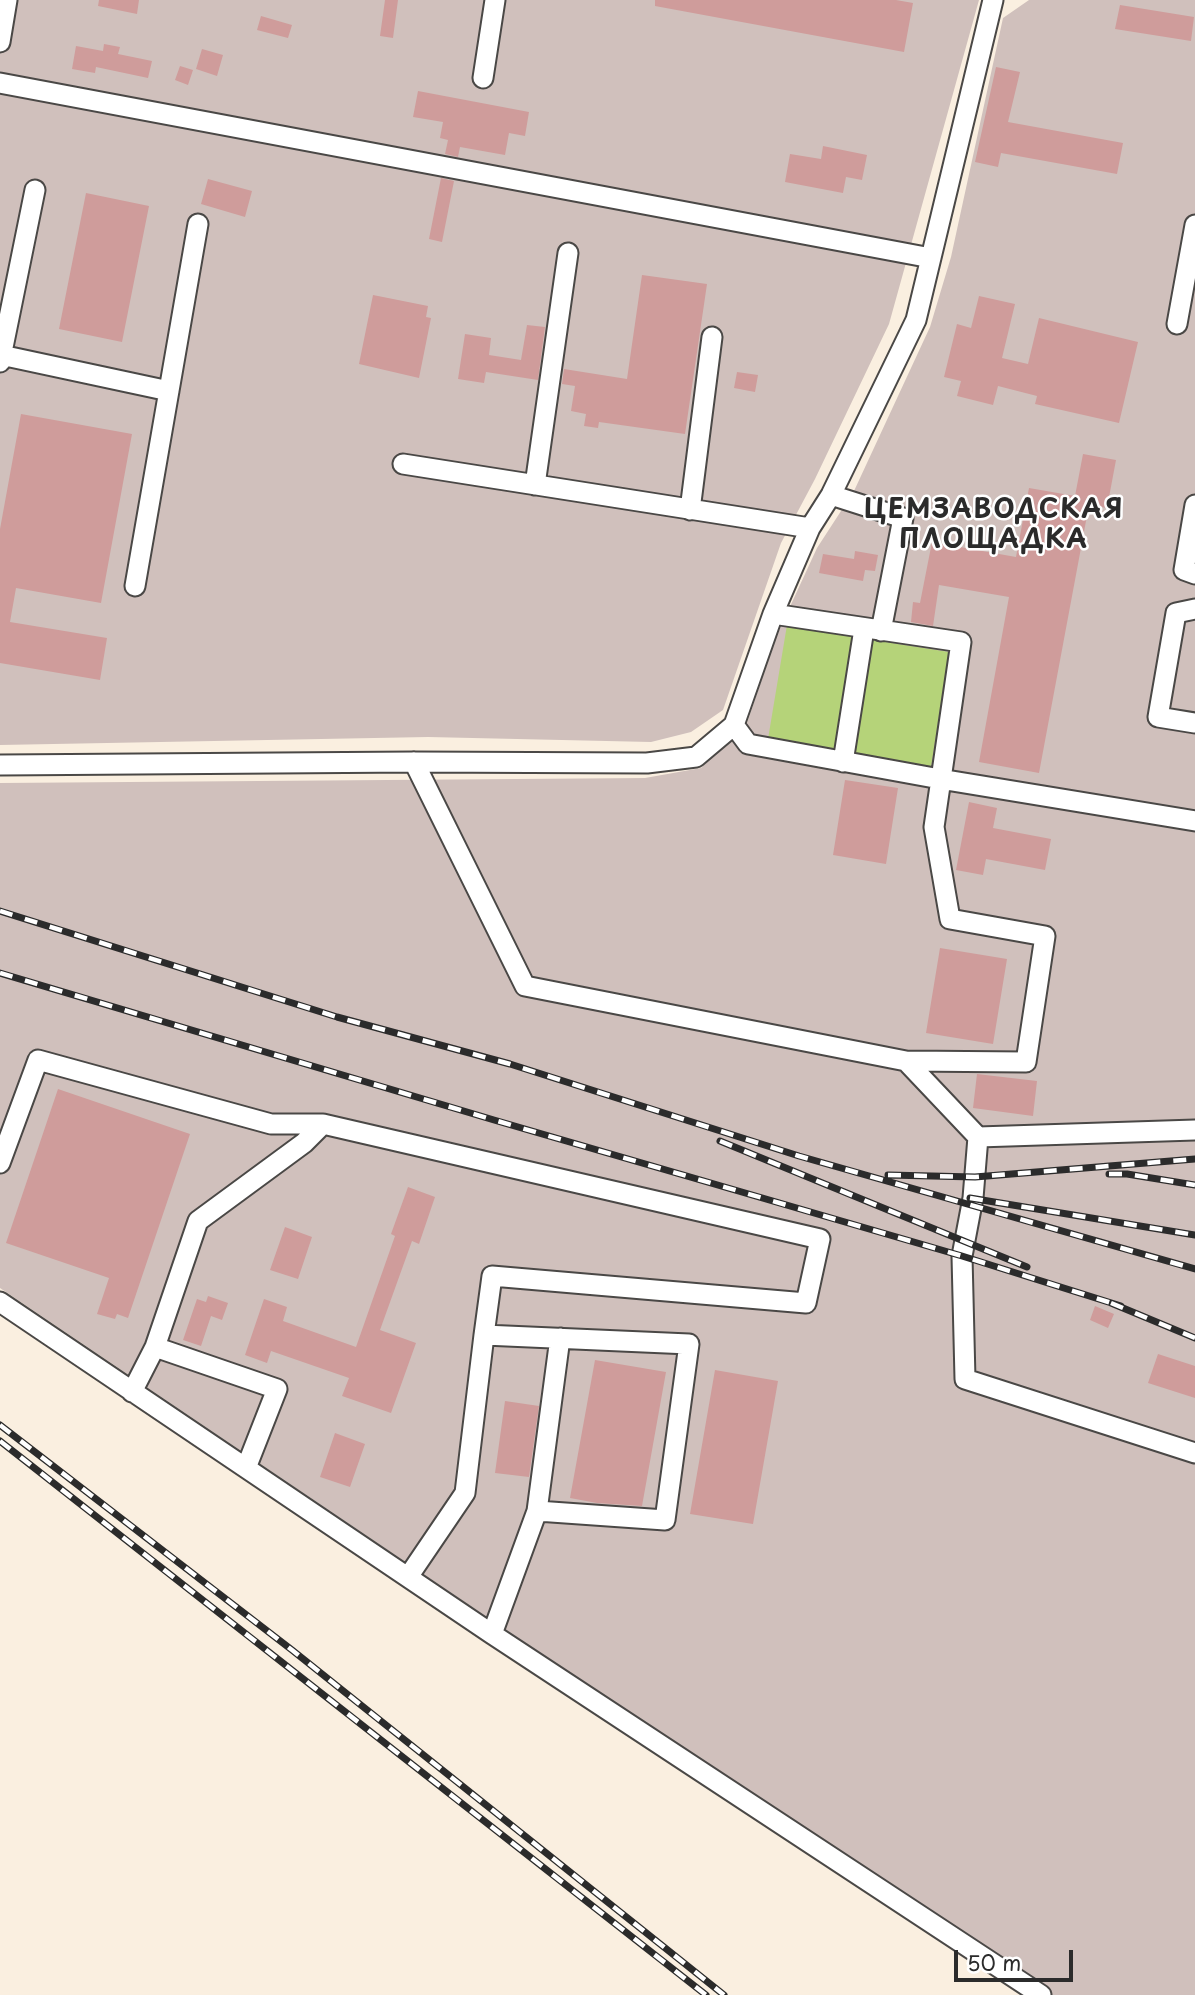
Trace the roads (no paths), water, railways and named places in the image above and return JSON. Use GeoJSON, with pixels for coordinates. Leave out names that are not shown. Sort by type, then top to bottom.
{"type":"FeatureCollection","features":[{"type":"Feature","properties":{"kind":"street"},"geometry":{"type":"LineString","coordinates":[[0,41],[7,0]]}},
{"type":"Feature","properties":{"kind":"street"},"geometry":{"type":"LineString","coordinates":[[483,78],[495,0]]}},
{"type":"Feature","properties":{"kind":"street"},"geometry":{"type":"LineString","coordinates":[[0,765],[647,763],[696,757],[734,725],[773,614],[810,528],[831,495],[916,320],[993,0]]}},
{"type":"Feature","properties":{"kind":"street"},"geometry":{"type":"LineString","coordinates":[[0,83],[931,258]]}},
{"type":"Feature","properties":{"kind":"street"},"geometry":{"type":"LineString","coordinates":[[35,190],[1,359],[169,391]]}},
{"type":"Feature","properties":{"kind":"street"},"geometry":{"type":"LineString","coordinates":[[135,586],[198,224]]}},
{"type":"Feature","properties":{"kind":"street"},"geometry":{"type":"LineString","coordinates":[[1177,324],[1195,225]]}},
{"type":"Feature","properties":{"kind":"street"},"geometry":{"type":"LineString","coordinates":[[536,485],[568,253]]}},
{"type":"Feature","properties":{"kind":"street"},"geometry":{"type":"LineString","coordinates":[[690,510],[712,337]]}},
{"type":"Feature","properties":{"kind":"street"},"geometry":{"type":"LineString","coordinates":[[403,464],[810,528]]}},
{"type":"Feature","properties":{"kind":"street"},"geometry":{"type":"LineString","coordinates":[[831,495],[902,518],[873,630],[844,762]]}},
{"type":"Feature","properties":{"kind":"street"},"geometry":{"type":"LineString","coordinates":[[1195,505],[1184,570],[1195,574]]}},
{"type":"Feature","properties":{"kind":"street"},"geometry":{"type":"LineString","coordinates":[[1195,609],[1176,613],[1158,717],[1195,723]]}},
{"type":"Feature","properties":{"kind":"street"},"geometry":{"type":"LineString","coordinates":[[414,762],[525,986],[906,1061],[1026,1062],[1045,936],[950,919],[934,827],[961,642],[773,614]]}},
{"type":"Feature","properties":{"kind":"street"},"geometry":{"type":"LineString","coordinates":[[734,725],[748,744],[1195,821]]}},
{"type":"Feature","properties":{"kind":"street"},"geometry":{"type":"LineString","coordinates":[[0,1163],[38,1060],[271,1124],[323,1124],[820,1238],[806,1303],[492,1276],[465,1493],[408,1577]]}},
{"type":"Feature","properties":{"kind":"street"},"geometry":{"type":"LineString","coordinates":[[906,1061],[978,1137],[973,1198],[962,1256],[964,1379],[1195,1453]]}},
{"type":"Feature","properties":{"kind":"street"},"geometry":{"type":"LineString","coordinates":[[132,1392],[155,1347],[198,1220],[304,1143],[323,1124]]}},
{"type":"Feature","properties":{"kind":"street"},"geometry":{"type":"LineString","coordinates":[[978,1137],[1195,1130]]}},
{"type":"Feature","properties":{"kind":"street"},"geometry":{"type":"LineString","coordinates":[[0,1303],[492,1634],[1041,1995]]}},
{"type":"Feature","properties":{"kind":"street"},"geometry":{"type":"LineString","coordinates":[[484,1335],[689,1344],[665,1520],[537,1510]]}},
{"type":"Feature","properties":{"kind":"street"},"geometry":{"type":"LineString","coordinates":[[492,1634],[537,1510],[559,1338]]}},
{"type":"Feature","properties":{"kind":"street"},"geometry":{"type":"LineString","coordinates":[[155,1347],[277,1390],[246,1468]]}},
{"type":"Feature","properties":{"kind":"railway"},"geometry":{"type":"LineString","coordinates":[[0,911],[337,1017],[510,1064],[799,1156],[1195,1269]]}},
{"type":"Feature","properties":{"kind":"railway"},"geometry":{"type":"LineString","coordinates":[[0,973],[962,1256],[1121,1306]]}},
{"type":"Feature","properties":{"kind":"railway"},"geometry":{"type":"LineString","coordinates":[[720,1141],[1027,1267]]}},
{"type":"Feature","properties":{"kind":"railway"},"geometry":{"type":"LineString","coordinates":[[888,1175],[975,1177],[1195,1159]]}},
{"type":"Feature","properties":{"kind":"railway"},"geometry":{"type":"LineString","coordinates":[[1109,1174],[1127,1174],[1195,1185]]}},
{"type":"Feature","properties":{"kind":"railway"},"geometry":{"type":"LineString","coordinates":[[970,1198],[1195,1235]]}},
{"type":"Feature","properties":{"kind":"railway"},"geometry":{"type":"LineString","coordinates":[[1111,1303],[1195,1338]]}},
{"type":"Feature","properties":{"kind":"railway"},"geometry":{"type":"LineString","coordinates":[[0,1425],[292,1650],[724,1995]]}},
{"type":"Feature","properties":{"kind":"railway"},"geometry":{"type":"LineString","coordinates":[[0,1441],[706,1995]]}},
{"type":"Feature","properties":{"kind":"district","name":"ЦЕМЗАВОДСКАЯ ПЛОЩАДКА"},"geometry":{"type":"Point","coordinates":[994,526]}}]}
